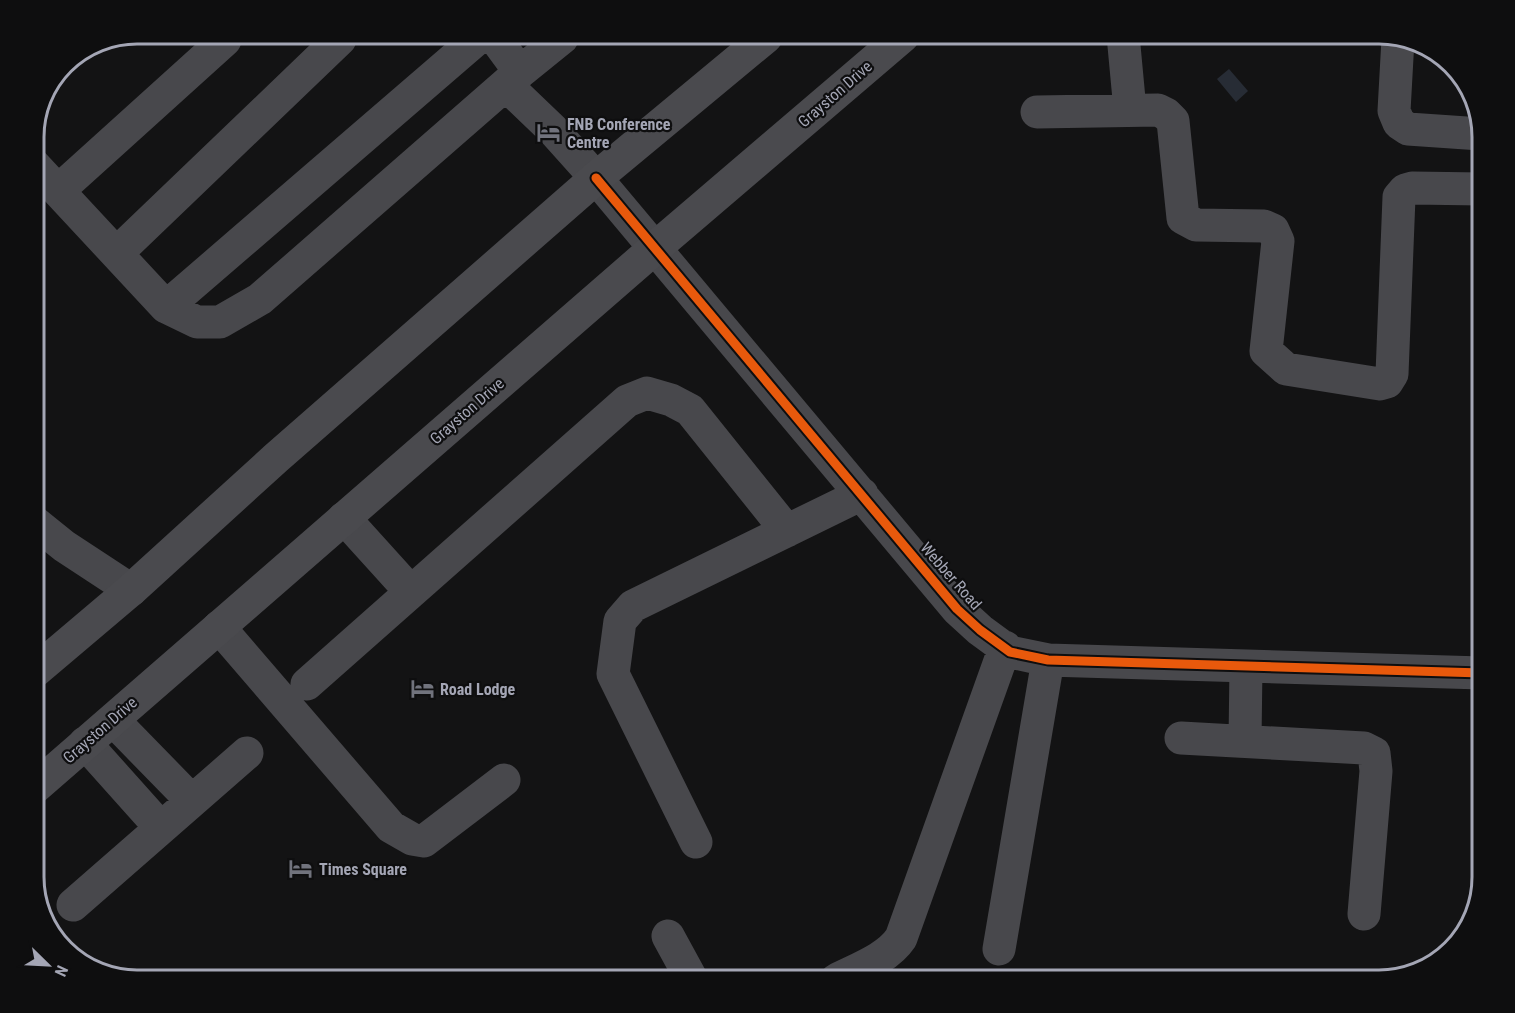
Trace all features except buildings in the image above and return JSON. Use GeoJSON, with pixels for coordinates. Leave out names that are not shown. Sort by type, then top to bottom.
{"type":"FeatureCollection","features":[{"type":"Feature","properties":{"kind":"main road"},"geometry":{"type":"LineString","coordinates":[[44,664],[596,178],[758,44]]}},
{"type":"Feature","properties":{"kind":"main road","name":"Grayston Drive"},"geometry":{"type":"LineString","coordinates":[[44,779],[655,248],[894,44]]}},
{"type":"Feature","properties":{"kind":"street"},"geometry":{"type":"LineString","coordinates":[[59,190],[221,44]]}},
{"type":"Feature","properties":{"kind":"street"},"geometry":{"type":"LineString","coordinates":[[117,253],[335,44]]}},
{"type":"Feature","properties":{"kind":"street"},"geometry":{"type":"LineString","coordinates":[[166,307],[471,44]]}},
{"type":"Feature","properties":{"kind":"street","name":"Webber Road"},"geometry":{"type":"LineString","coordinates":[[498,44],[513,79],[553,130],[596,178],[957,609],[980,630],[1010,652],[1047,660],[1472,673]]}},
{"type":"Feature","properties":{"kind":"street"},"geometry":{"type":"LineString","coordinates":[[44,175],[166,307],[197,322],[220,322],[260,299],[555,44]]}},
{"type":"Feature","properties":{"kind":"street"},"geometry":{"type":"LineString","coordinates":[[1124,44],[1130,110]]}},
{"type":"Feature","properties":{"kind":"street"},"geometry":{"type":"LineString","coordinates":[[1398,45],[1394,111],[1399,123],[1408,129],[1472,133]]}},
{"type":"Feature","properties":{"kind":"street"},"geometry":{"type":"LineString","coordinates":[[1037,112],[1158,110],[1173,121],[1183,218],[1196,225],[1264,226],[1273,230],[1278,241],[1266,351],[1286,369],[1380,384],[1387,382],[1392,374],[1399,197],[1405,190],[1412,188],[1472,189]]}},
{"type":"Feature","properties":{"kind":"street"},"geometry":{"type":"LineString","coordinates":[[307,684],[627,401],[647,393],[671,400],[690,410],[787,531]]}},
{"type":"Feature","properties":{"kind":"street"},"geometry":{"type":"LineString","coordinates":[[696,842],[613,674],[620,621],[633,606],[862,494]]}},
{"type":"Feature","properties":{"kind":"street"},"geometry":{"type":"LineString","coordinates":[[344,518],[411,592]]}},
{"type":"Feature","properties":{"kind":"street"},"geometry":{"type":"LineString","coordinates":[[44,530],[130,590]]}},
{"type":"Feature","properties":{"kind":"street"},"geometry":{"type":"LineString","coordinates":[[219,627],[391,827],[404,835],[424,841],[504,780]]}},
{"type":"Feature","properties":{"kind":"street"},"geometry":{"type":"LineString","coordinates":[[855,970],[894,948],[901,939],[1005,647]]}},
{"type":"Feature","properties":{"kind":"street"},"geometry":{"type":"LineString","coordinates":[[999,949],[1047,660]]}},
{"type":"Feature","properties":{"kind":"street"},"geometry":{"type":"LineString","coordinates":[[1245,741],[1246,666]]}},
{"type":"Feature","properties":{"kind":"street"},"geometry":{"type":"LineString","coordinates":[[113,720],[192,801]]}},
{"type":"Feature","properties":{"kind":"street"},"geometry":{"type":"LineString","coordinates":[[1181,738],[1364,748],[1374,753],[1376,771],[1364,914]]}},
{"type":"Feature","properties":{"kind":"street"},"geometry":{"type":"LineString","coordinates":[[85,743],[161,828]]}},
{"type":"Feature","properties":{"kind":"street"},"geometry":{"type":"LineString","coordinates":[[73,905],[247,753]]}},
{"type":"Feature","properties":{"kind":"street"},"geometry":{"type":"LineString","coordinates":[[668,936],[687,970]]}},
{"type":"Feature","properties":{"kind":"shaded area"},"geometry":{"type":"Polygon","coordinates":[[[1229,69],[1248,91],[1236,102],[1217,79],[1229,69]]]}},
{"type":"Feature","properties":{"kind":"cycle path"},"geometry":{"type":"LineString","coordinates":[[596,178],[957,609],[980,630],[1010,652],[1048,660],[1472,673]]}},
{"type":"Feature","properties":{"kind":"place","name":"FNB Conference Centre"},"geometry":{"type":"Point","coordinates":[549,133]}},
{"type":"Feature","properties":{"kind":"place","name":"Road Lodge"},"geometry":{"type":"Point","coordinates":[422,689]}},
{"type":"Feature","properties":{"kind":"place","name":"Times Square"},"geometry":{"type":"Point","coordinates":[301,869]}}]}
